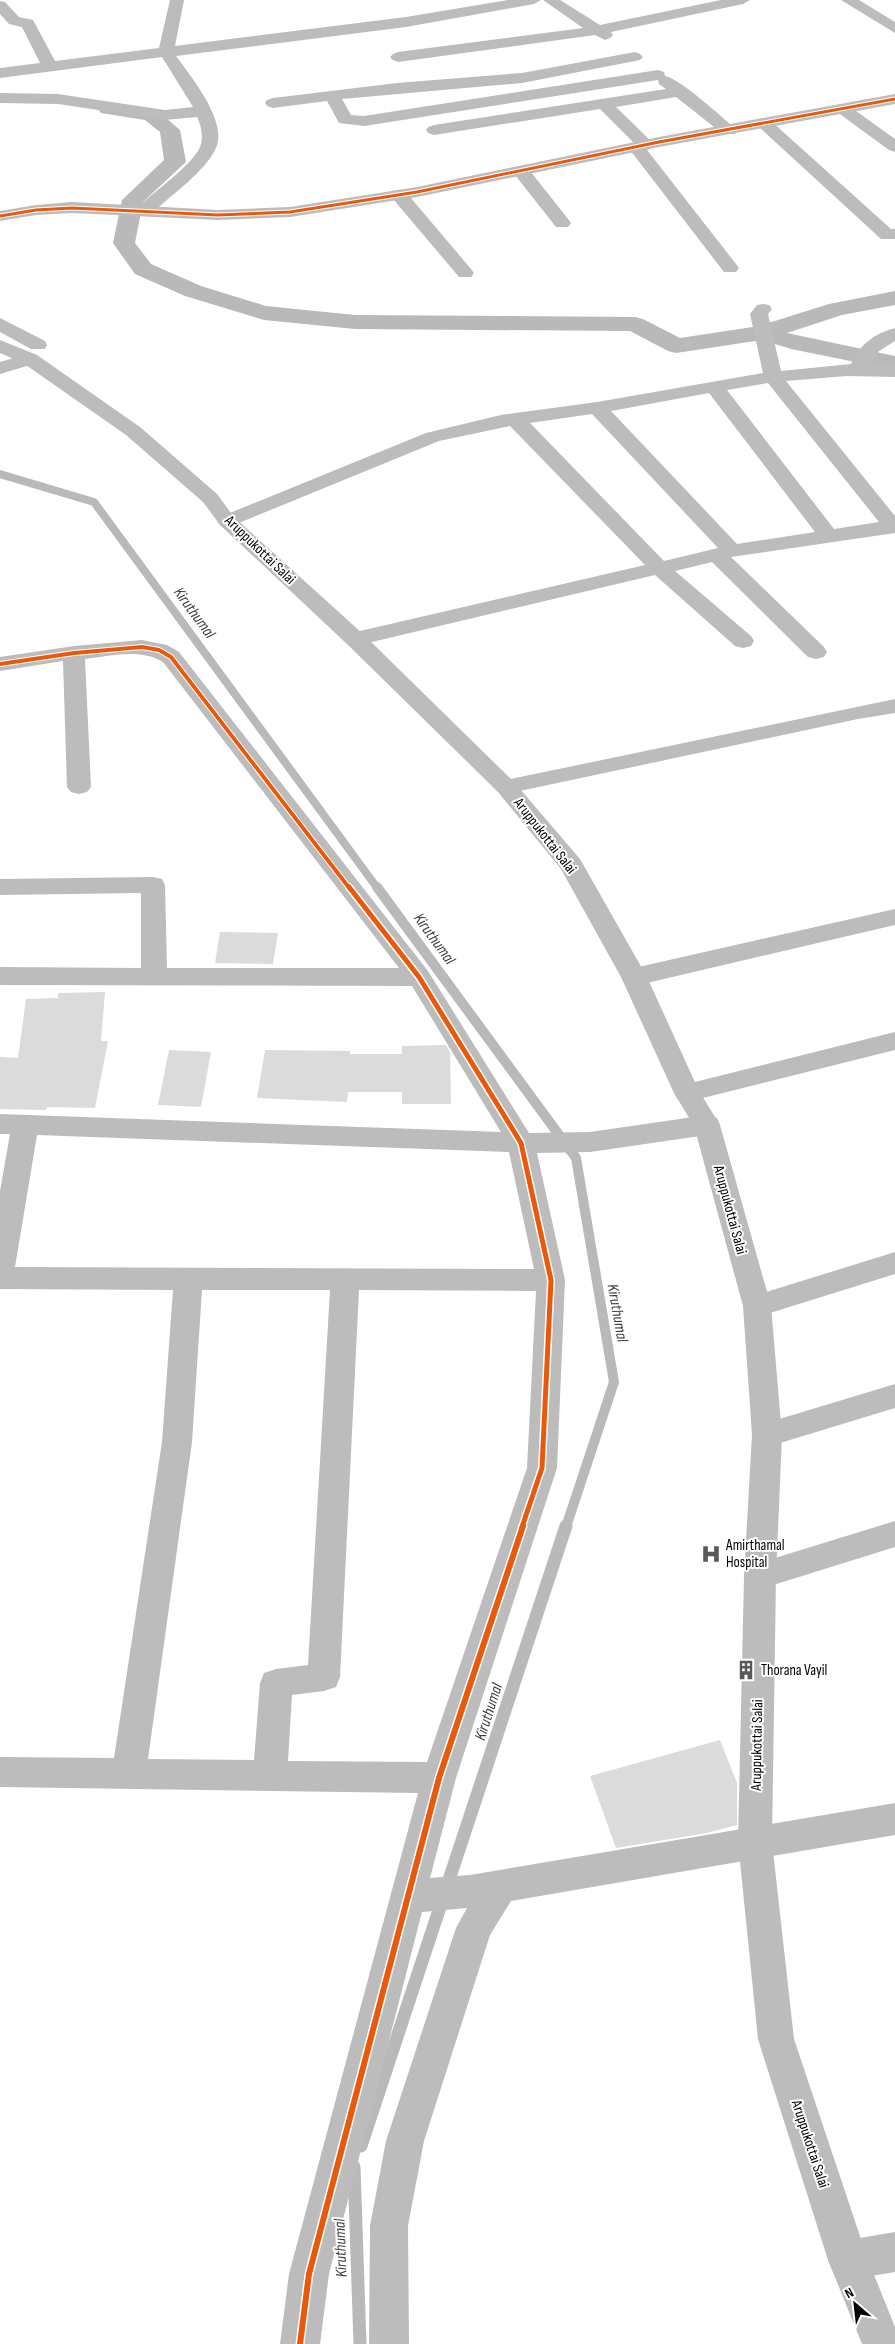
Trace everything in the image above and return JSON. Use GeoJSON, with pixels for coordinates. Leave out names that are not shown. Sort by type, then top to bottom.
{"type":"FeatureCollection","features":[{"type":"Feature","properties":{"kind":"street"},"geometry":{"type":"LineString","coordinates":[[145,210],[199,160],[208,148],[211,138],[204,111],[166,52],[177,0]]}},
{"type":"Feature","properties":{"kind":"street"},"geometry":{"type":"LineString","coordinates":[[0,73],[406,22],[534,0]]}},
{"type":"Feature","properties":{"kind":"street"},"geometry":{"type":"LineString","coordinates":[[550,0],[599,30],[729,131]]}},
{"type":"Feature","properties":{"kind":"street"},"geometry":{"type":"LineString","coordinates":[[398,57],[599,30],[743,0]]}},
{"type":"Feature","properties":{"kind":"street"},"geometry":{"type":"LineString","coordinates":[[848,0],[895,28]]}},
{"type":"Feature","properties":{"kind":"street"},"geometry":{"type":"LineString","coordinates":[[0,6],[14,21],[28,23],[50,67]]}},
{"type":"Feature","properties":{"kind":"street"},"geometry":{"type":"LineString","coordinates":[[273,103],[397,88],[522,78],[635,57]]}},
{"type":"Feature","properties":{"kind":"street"},"geometry":{"type":"LineString","coordinates":[[332,96],[345,120],[364,121],[658,75]]}},
{"type":"Feature","properties":{"kind":"street"},"geometry":{"type":"LineString","coordinates":[[434,130],[680,92]]}},
{"type":"Feature","properties":{"kind":"street"},"geometry":{"type":"LineString","coordinates":[[0,98],[58,99],[165,116],[204,111]]}},
{"type":"Feature","properties":{"kind":"street"},"geometry":{"type":"LineString","coordinates":[[0,216],[68,206],[224,216],[290,213],[399,196],[641,146],[895,100]]}},
{"type":"Feature","properties":{"kind":"street"},"geometry":{"type":"LineString","coordinates":[[604,104],[641,146],[730,268]]}},
{"type":"Feature","properties":{"kind":"street"},"geometry":{"type":"LineString","coordinates":[[843,109],[895,147]]}},
{"type":"Feature","properties":{"kind":"street"},"geometry":{"type":"LineString","coordinates":[[765,124],[892,237]]}},
{"type":"Feature","properties":{"kind":"street"},"geometry":{"type":"LineString","coordinates":[[521,170],[562,224]]}},
{"type":"Feature","properties":{"kind":"street"},"geometry":{"type":"LineString","coordinates":[[399,196],[465,273]]}},
{"type":"Feature","properties":{"kind":"street"},"geometry":{"type":"LineString","coordinates":[[763,309],[759,314],[773,377],[890,532]]}},
{"type":"Feature","properties":{"kind":"street"},"geometry":{"type":"LineString","coordinates":[[0,324],[53,354],[84,379],[155,429],[181,454],[210,498]]}},
{"type":"Feature","properties":{"kind":"street"},"geometry":{"type":"LineString","coordinates":[[227,521],[434,436],[516,419],[597,408],[863,359],[895,334]]}},
{"type":"Feature","properties":{"kind":"street","name":"Aruppukottai Salai"},"geometry":{"type":"LineString","coordinates":[[0,346],[30,359],[133,430],[210,498],[227,521],[355,638],[506,787],[571,865],[634,977],[687,1093],[707,1125],[757,1306],[767,1434],[760,1576],[755,1842],[776,2039],[848,2260],[882,2344]]}},
{"type":"Feature","properties":{"kind":"street"},"geometry":{"type":"LineString","coordinates":[[0,368],[30,359]]}},
{"type":"Feature","properties":{"kind":"street"},"geometry":{"type":"LineString","coordinates":[[863,359],[895,371]]}},
{"type":"Feature","properties":{"kind":"street"},"geometry":{"type":"LineString","coordinates":[[714,386],[829,536]]}},
{"type":"Feature","properties":{"kind":"street"},"geometry":{"type":"LineString","coordinates":[[597,408],[724,553],[816,652]]}},
{"type":"Feature","properties":{"kind":"street"},"geometry":{"type":"LineString","coordinates":[[516,419],[659,568],[743,641]]}},
{"type":"Feature","properties":{"kind":"street"},"geometry":{"type":"LineString","coordinates":[[355,638],[724,553],[829,536],[890,532]]}},
{"type":"Feature","properties":{"kind":"street"},"geometry":{"type":"LineString","coordinates":[[0,664],[74,653],[142,647],[159,650],[171,657],[419,977],[533,1143],[551,1280],[542,1468],[439,1778],[419,1896],[309,2274],[300,2344]]}},
{"type":"Feature","properties":{"kind":"street"},"geometry":{"type":"LineString","coordinates":[[74,653],[79,787]]}},
{"type":"Feature","properties":{"kind":"street"},"geometry":{"type":"LineString","coordinates":[[506,787],[858,712],[895,706]]}},
{"type":"Feature","properties":{"kind":"street"},"geometry":{"type":"LineString","coordinates":[[0,887],[153,885],[154,976]]}},
{"type":"Feature","properties":{"kind":"street"},"geometry":{"type":"LineString","coordinates":[[634,977],[895,916]]}},
{"type":"Feature","properties":{"kind":"street"},"geometry":{"type":"LineString","coordinates":[[0,976],[419,977]]}},
{"type":"Feature","properties":{"kind":"street"},"geometry":{"type":"LineString","coordinates":[[687,1093],[895,1042]]}},
{"type":"Feature","properties":{"kind":"street"},"geometry":{"type":"LineString","coordinates":[[0,1274],[12,1124],[533,1143],[590,1142],[707,1125]]}},
{"type":"Feature","properties":{"kind":"street"},"geometry":{"type":"LineString","coordinates":[[757,1306],[895,1262]]}},
{"type":"Feature","properties":{"kind":"street"},"geometry":{"type":"LineString","coordinates":[[0,1278],[551,1280]]}},
{"type":"Feature","properties":{"kind":"street"},"geometry":{"type":"LineString","coordinates":[[129,1774],[177,1442],[188,1279]]}},
{"type":"Feature","properties":{"kind":"street"},"geometry":{"type":"LineString","coordinates":[[270,1776],[276,1683],[324,1677],[345,1279]]}},
{"type":"Feature","properties":{"kind":"street"},"geometry":{"type":"LineString","coordinates":[[767,1434],[895,1396]]}},
{"type":"Feature","properties":{"kind":"street"},"geometry":{"type":"LineString","coordinates":[[760,1576],[895,1534]]}},
{"type":"Feature","properties":{"kind":"street"},"geometry":{"type":"LineString","coordinates":[[0,1772],[439,1778]]}},
{"type":"Feature","properties":{"kind":"street"},"geometry":{"type":"LineString","coordinates":[[419,1896],[485,1889],[895,1819]]}},
{"type":"Feature","properties":{"kind":"street"},"geometry":{"type":"LineString","coordinates":[[389,2344],[389,2226],[405,2141],[485,1889]]}},
{"type":"Feature","properties":{"kind":"street"},"geometry":{"type":"LineString","coordinates":[[848,2260],[895,2252]]}},
{"type":"Feature","properties":{"kind":"building"},"geometry":{"type":"Polygon","coordinates":[[[220,932],[278,933],[273,964],[215,963],[220,932]]]}},
{"type":"Feature","properties":{"kind":"building"},"geometry":{"type":"Polygon","coordinates":[[[105,992],[101,1041],[108,1041],[95,1108],[47,1107],[46,1110],[0,1109],[0,1057],[18,1058],[26,999],[58,998],[58,993],[105,992]]]}},
{"type":"Feature","properties":{"kind":"building"},"geometry":{"type":"Polygon","coordinates":[[[446,1045],[450,1052],[451,1104],[402,1104],[402,1092],[348,1092],[347,1102],[257,1098],[265,1050],[350,1051],[350,1054],[402,1054],[402,1046],[446,1045]]]}},
{"type":"Feature","properties":{"kind":"building"},"geometry":{"type":"Polygon","coordinates":[[[169,1050],[211,1052],[201,1107],[158,1105],[169,1050]]]}},
{"type":"Feature","properties":{"kind":"building"},"geometry":{"type":"Polygon","coordinates":[[[720,1740],[737,1783],[737,1825],[707,1833],[616,1848],[590,1776],[720,1740]]]}},
{"type":"Feature","properties":{"kind":"waterway"},"geometry":{"type":"LineString","coordinates":[[108,109],[151,115],[170,130],[175,162],[133,200],[124,243],[143,269],[193,291],[264,313],[355,322],[635,324],[676,346],[763,333]]}},
{"type":"Feature","properties":{"kind":"waterway"},"geometry":{"type":"LineString","coordinates":[[763,333],[837,309],[895,298]]}},
{"type":"Feature","properties":{"kind":"waterway"},"geometry":{"type":"LineString","coordinates":[[763,333],[791,342],[895,363]]}},
{"type":"Feature","properties":{"kind":"waterway","name":"Kiruthumal"},"geometry":{"type":"LineString","coordinates":[[0,474],[94,502],[378,889]]}},
{"type":"Feature","properties":{"kind":"waterway","name":"Kiruthumal"},"geometry":{"type":"LineString","coordinates":[[377,887],[576,1158],[614,1382],[566,1527]]}},
{"type":"Feature","properties":{"kind":"waterway","name":"Kiruthumal"},"geometry":{"type":"LineString","coordinates":[[361,2146],[566,1526]]}},
{"type":"Feature","properties":{"kind":"waterway","name":"Kiruthumal"},"geometry":{"type":"LineString","coordinates":[[354,2167],[360,2344]]}},
{"type":"Feature","properties":{"kind":"cycle path"},"geometry":{"type":"LineString","coordinates":[[0,216],[36,210],[72,208],[109,208],[218,215],[290,212],[417,192],[659,142],[895,99]]}},
{"type":"Feature","properties":{"kind":"cycle path"},"geometry":{"type":"LineString","coordinates":[[0,664],[74,653],[142,647],[159,650],[171,657],[419,977],[521,1143],[551,1280],[542,1468],[439,1778],[309,2274],[300,2344]]}},
{"type":"Feature","properties":{"kind":"place","name":"Amirthamal Hospital"},"geometry":{"type":"Point","coordinates":[711,1554]}},
{"type":"Feature","properties":{"kind":"place","name":"Thorana Vayil"},"geometry":{"type":"Point","coordinates":[746,1670]}}]}
